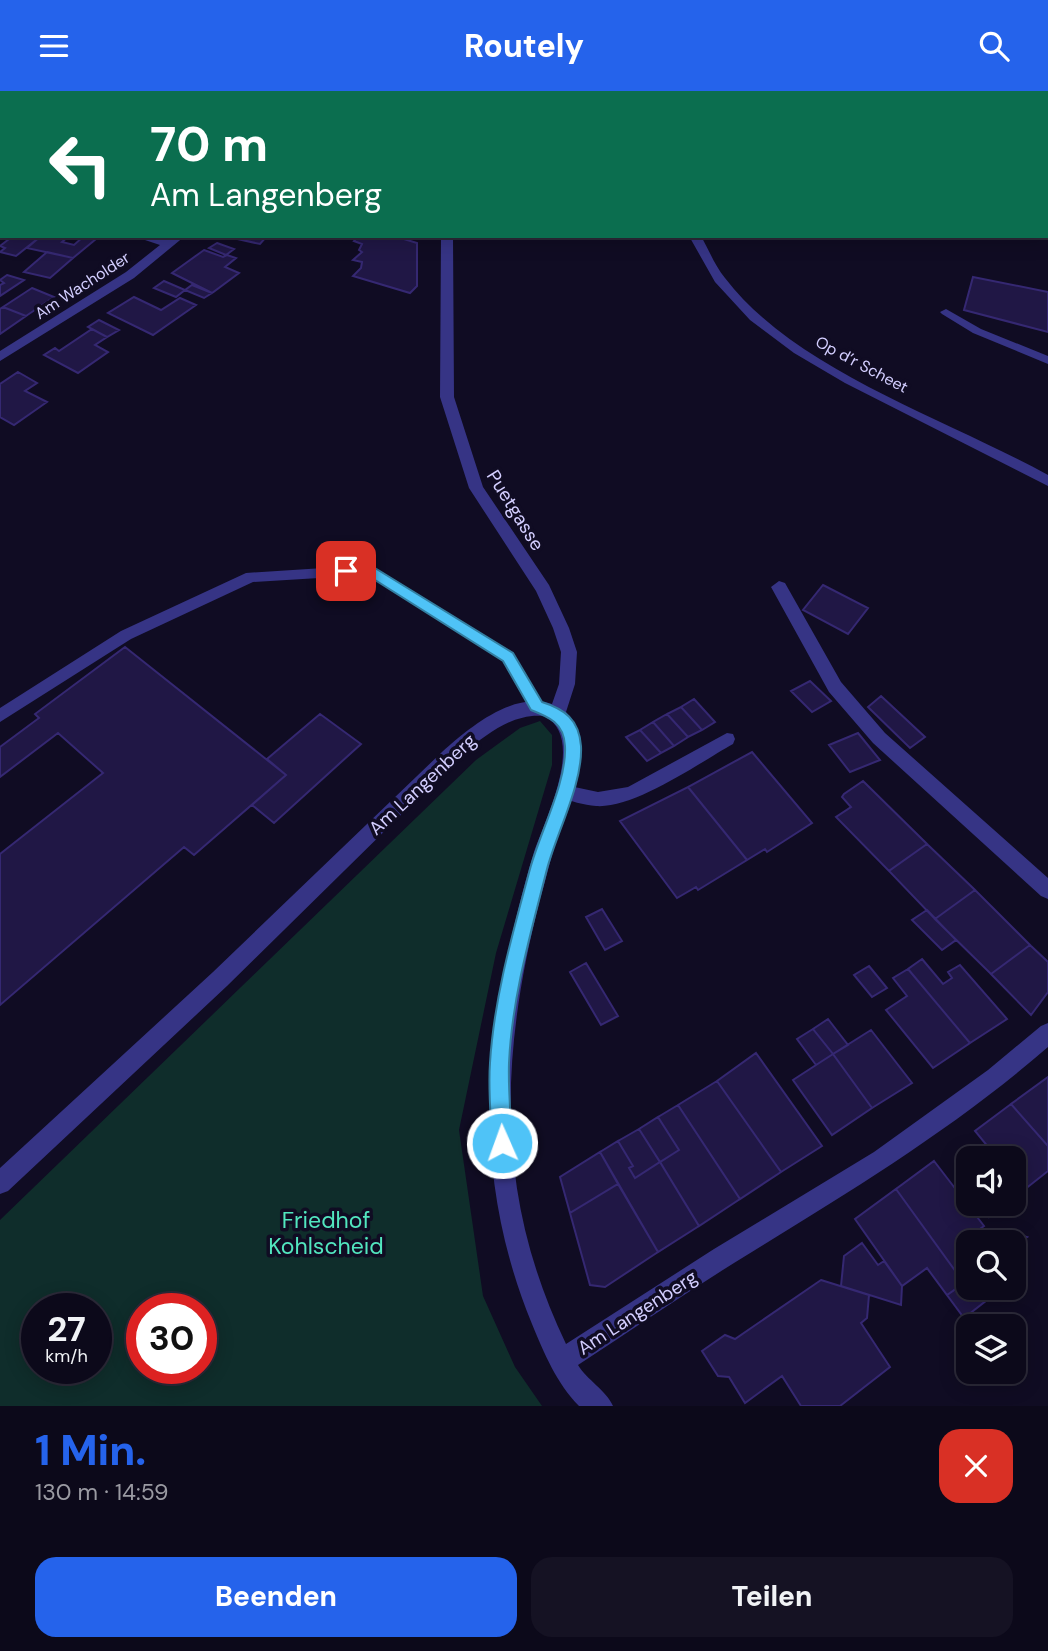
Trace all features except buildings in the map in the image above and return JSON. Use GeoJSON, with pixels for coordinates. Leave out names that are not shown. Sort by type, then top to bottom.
{"type":"FeatureCollection","features":[{"type":"Feature","properties":{"kind":"street"},"geometry":{"type":"LineString","coordinates":[[156,238],[174,240]]}},
{"type":"Feature","properties":{"kind":"street","name":"Puetgasse"},"geometry":{"type":"LineString","coordinates":[[447,238],[447,397],[476,488],[544,589],[561,628],[569,652],[567,684],[557,713]]}},
{"type":"Feature","properties":{"kind":"street","name":"Op d’r Scheet"},"geometry":{"type":"LineString","coordinates":[[696,238],[700,251],[728,290],[790,346],[862,386],[1021,464],[1048,481]]}},
{"type":"Feature","properties":{"kind":"street","name":"Am Wacholder"},"geometry":{"type":"LineString","coordinates":[[0,357],[130,275],[174,240]]}},
{"type":"Feature","properties":{"kind":"street"},"geometry":{"type":"LineString","coordinates":[[779,587],[835,687],[879,738],[1048,890]]}},
{"type":"Feature","properties":{"kind":"street"},"geometry":{"type":"LineString","coordinates":[[536,706],[557,713]]}},
{"type":"Feature","properties":{"kind":"street","name":"Am Langenberg"},"geometry":{"type":"LineString","coordinates":[[0,1183],[194,1005],[428,776],[481,730],[514,713],[536,706]]}},
{"type":"Feature","properties":{"kind":"street","name":"Am Langenberg"},"geometry":{"type":"LineString","coordinates":[[557,713],[568,726],[573,746],[565,792],[546,843],[513,965],[499,1062],[502,1143],[514,1235],[532,1298],[562,1361],[722,1257],[882,1160],[996,1078],[1048,1033]]}},
{"type":"Feature","properties":{"kind":"street"},"geometry":{"type":"LineString","coordinates":[[562,1361],[588,1399],[600,1406]]}},
{"type":"Feature","properties":{"kind":"lane"},"geometry":{"type":"LineString","coordinates":[[946,312],[977,331],[1048,360]]}},
{"type":"Feature","properties":{"kind":"lane"},"geometry":{"type":"LineString","coordinates":[[0,716],[126,635],[251,577],[370,570],[508,657],[536,706]]}},
{"type":"Feature","properties":{"kind":"lane"},"geometry":{"type":"LineString","coordinates":[[565,792],[598,799],[631,793],[727,739]]}},
{"type":"Feature","properties":{"kind":"green space","name":"Friedhof Kohlscheid"},"geometry":{"type":"Polygon","coordinates":[[[540,721],[552,735],[552,765],[496,953],[459,1130],[483,1296],[515,1367],[542,1406],[0,1406],[0,1220],[476,760],[520,728],[540,721]]]}},
{"type":"Feature","properties":{"kind":"route"},"geometry":{"type":"LineString","coordinates":[[346,571],[370,570],[508,657],[536,706],[557,713],[568,726],[573,746],[565,792],[546,843],[513,965],[499,1062],[502,1143]]}}]}
